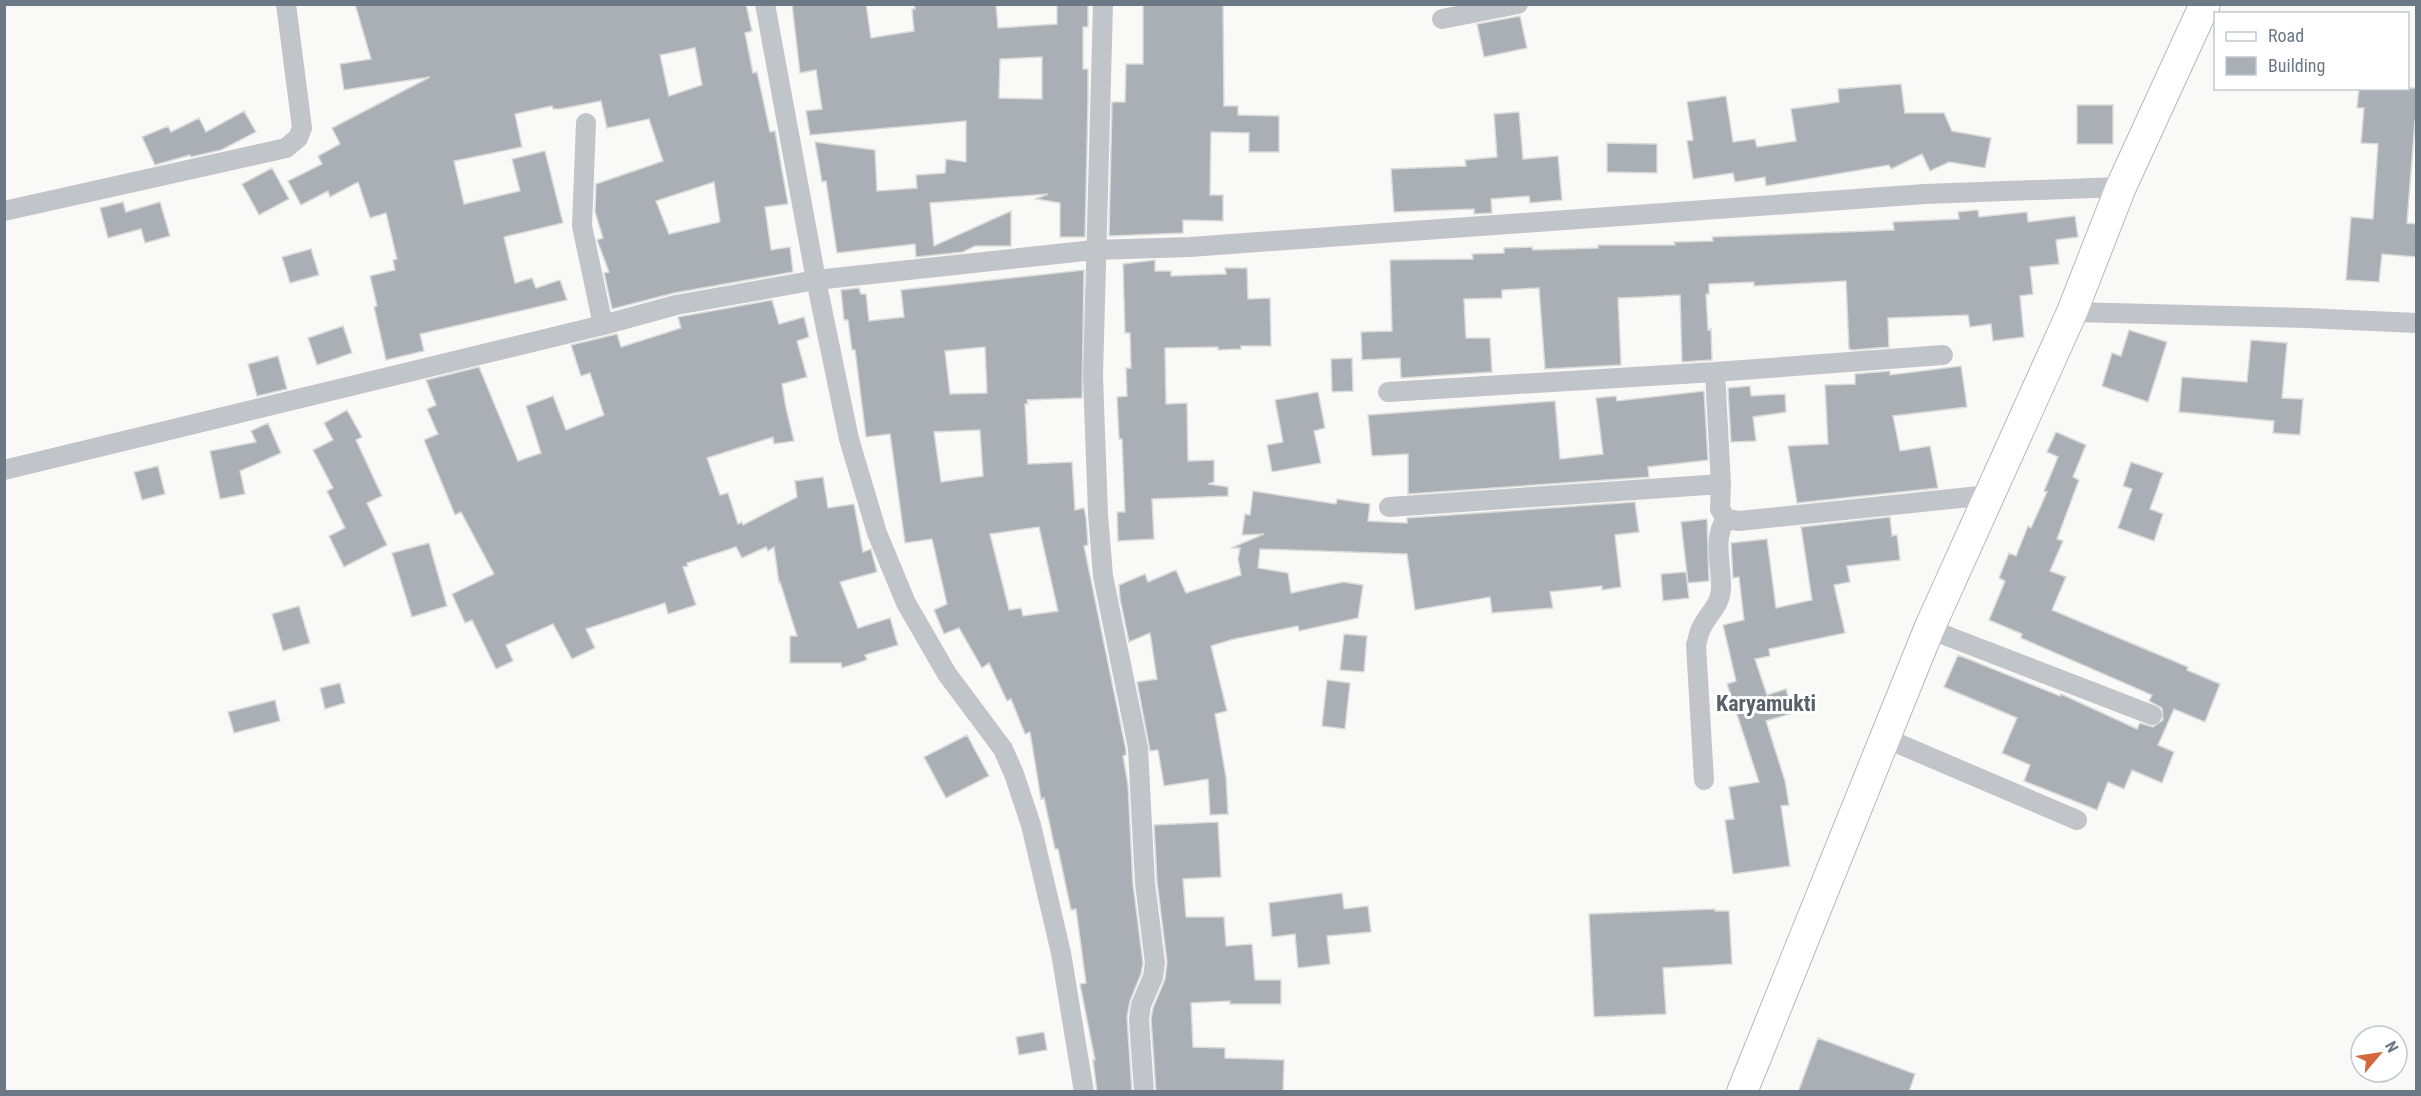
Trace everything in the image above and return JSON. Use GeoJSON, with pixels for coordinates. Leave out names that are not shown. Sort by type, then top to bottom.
{"type":"FeatureCollection","features":[{"type":"Feature","properties":{"kind":"main road"},"geometry":{"type":"LineString","coordinates":[[1745,1090],[1929,629],[2072,312],[2121,187],[2205,4]]}},
{"type":"Feature","properties":{"kind":"street"},"geometry":{"type":"LineString","coordinates":[[4,211],[286,148],[298,138],[302,128],[286,4]]}},
{"type":"Feature","properties":{"kind":"street"},"geometry":{"type":"LineString","coordinates":[[765,4],[816,279],[849,439],[877,532],[906,603],[947,674],[1003,750],[1028,815],[1060,953],[1084,1092]]}},
{"type":"Feature","properties":{"kind":"street"},"geometry":{"type":"LineString","coordinates":[[1103,4],[1094,250],[1093,376],[1098,513],[1103,576],[1137,748],[1145,883],[1155,963],[1153,977],[1141,1005],[1139,1019],[1144,1092]]}},
{"type":"Feature","properties":{"kind":"street"},"geometry":{"type":"LineString","coordinates":[[1442,19],[1518,4]]}},
{"type":"Feature","properties":{"kind":"street"},"geometry":{"type":"LineString","coordinates":[[586,123],[582,226],[603,325]]}},
{"type":"Feature","properties":{"kind":"street"},"geometry":{"type":"LineString","coordinates":[[4,470],[603,325],[676,305],[816,279],[1094,250],[1190,247],[1925,194],[2121,187]]}},
{"type":"Feature","properties":{"kind":"street"},"geometry":{"type":"LineString","coordinates":[[2072,312],[2416,323]]}},
{"type":"Feature","properties":{"kind":"street"},"geometry":{"type":"LineString","coordinates":[[1388,392],[1943,355]]}},
{"type":"Feature","properties":{"kind":"street"},"geometry":{"type":"LineString","coordinates":[[1715,372],[1721,484],[1720,509],[1726,519],[1739,522],[1989,495]]}},
{"type":"Feature","properties":{"kind":"street"},"geometry":{"type":"LineString","coordinates":[[1389,507],[1721,484]]}},
{"type":"Feature","properties":{"kind":"street"},"geometry":{"type":"LineString","coordinates":[[1704,780],[1696,645],[1700,630],[1718,602],[1721,591],[1718,540],[1721,524],[1726,519]]}},
{"type":"Feature","properties":{"kind":"street"},"geometry":{"type":"LineString","coordinates":[[1929,629],[2152,715]]}},
{"type":"Feature","properties":{"kind":"street"},"geometry":{"type":"LineString","coordinates":[[1885,738],[2077,820]]}},
{"type":"Feature","properties":{"kind":"building"},"geometry":{"type":"Polygon","coordinates":[[[355,4],[746,4],[752,31],[745,33],[753,73],[757,72],[770,132],[775,131],[788,204],[765,207],[771,250],[790,247],[793,272],[674,293],[612,309],[604,273],[609,272],[597,240],[603,238],[595,212],[596,184],[663,161],[649,119],[607,128],[601,101],[560,109],[553,109],[552,106],[515,114],[522,147],[454,161],[464,204],[520,191],[512,159],[545,151],[563,223],[504,237],[515,283],[532,278],[536,288],[560,280],[567,300],[420,334],[424,351],[386,360],[374,307],[377,306],[370,276],[395,270],[393,260],[397,259],[386,213],[370,218],[358,182],[330,197],[328,191],[301,205],[288,181],[322,164],[318,156],[340,144],[332,128],[430,77],[344,90],[340,64],[371,59],[355,4]],[[695,48],[660,55],[669,96],[702,85],[695,48]],[[714,182],[656,201],[669,234],[720,222],[714,182]]]}},
{"type":"Feature","properties":{"kind":"building"},"geometry":{"type":"Polygon","coordinates":[[[792,4],[866,4],[871,38],[914,31],[912,9],[915,9],[914,4],[996,4],[998,28],[1057,24],[1057,4],[1088,4],[1088,27],[1083,27],[1083,69],[1088,69],[1085,237],[1060,237],[1060,203],[1036,199],[1048,194],[930,203],[934,246],[1011,211],[1011,246],[975,246],[963,252],[916,257],[915,244],[837,253],[826,181],[822,182],[815,142],[875,150],[877,191],[917,188],[916,175],[945,173],[946,159],[966,162],[966,121],[810,135],[806,111],[822,109],[816,70],[800,73],[792,4]],[[1042,57],[1000,59],[999,98],[1042,99],[1042,57]]]}},
{"type":"Feature","properties":{"kind":"building"},"geometry":{"type":"Polygon","coordinates":[[[1143,4],[1223,4],[1224,106],[1238,106],[1238,115],[1279,116],[1279,152],[1249,152],[1249,133],[1211,132],[1210,195],[1223,195],[1223,221],[1183,220],[1183,233],[1109,236],[1112,102],[1125,102],[1126,64],[1143,64],[1143,4]]]}},
{"type":"Feature","properties":{"kind":"building"},"geometry":{"type":"Polygon","coordinates":[[[1520,16],[1527,48],[1484,57],[1477,24],[1520,16]]]}},
{"type":"Feature","properties":{"kind":"building"},"geometry":{"type":"Polygon","coordinates":[[[1901,84],[1905,113],[1944,113],[1952,131],[1991,138],[1985,168],[1949,162],[1930,171],[1922,154],[1891,169],[1889,165],[1766,186],[1765,177],[1735,182],[1733,173],[1693,179],[1687,141],[1693,140],[1687,102],[1726,96],[1733,142],[1755,139],[1757,147],[1796,141],[1791,109],[1839,102],[1838,89],[1901,84]]]}},
{"type":"Feature","properties":{"kind":"building"},"geometry":{"type":"Polygon","coordinates":[[[2416,88],[2416,121],[2407,223],[2416,224],[2416,257],[2382,254],[2379,282],[2346,280],[2351,217],[2373,219],[2378,144],[2361,143],[2364,108],[2357,108],[2359,90],[2416,88]]]}},
{"type":"Feature","properties":{"kind":"building"},"geometry":{"type":"Polygon","coordinates":[[[2077,105],[2113,105],[2113,144],[2077,144],[2077,105]]]}},
{"type":"Feature","properties":{"kind":"building"},"geometry":{"type":"Polygon","coordinates":[[[244,111],[256,132],[221,150],[191,157],[190,155],[155,165],[142,137],[168,126],[171,132],[199,118],[206,132],[244,111]]]}},
{"type":"Feature","properties":{"kind":"building"},"geometry":{"type":"Polygon","coordinates":[[[1519,112],[1523,159],[1558,156],[1562,200],[1530,203],[1529,196],[1491,199],[1492,213],[1474,214],[1474,209],[1394,212],[1391,169],[1466,166],[1465,160],[1497,157],[1494,114],[1519,112]]]}},
{"type":"Feature","properties":{"kind":"building"},"geometry":{"type":"Polygon","coordinates":[[[1607,143],[1657,144],[1657,173],[1607,172],[1607,143]]]}},
{"type":"Feature","properties":{"kind":"building"},"geometry":{"type":"Polygon","coordinates":[[[272,168],[289,199],[259,215],[242,184],[272,168]]]}},
{"type":"Feature","properties":{"kind":"building"},"geometry":{"type":"Polygon","coordinates":[[[123,202],[126,212],[160,202],[170,236],[145,243],[141,229],[108,238],[100,208],[123,202]]]}},
{"type":"Feature","properties":{"kind":"building"},"geometry":{"type":"Polygon","coordinates":[[[1978,210],[1979,217],[2027,212],[2028,222],[2075,216],[2078,237],[2056,240],[2059,264],[2030,267],[2033,294],[2020,296],[2024,337],[1993,341],[1991,324],[1970,327],[1968,315],[1888,318],[1889,347],[1853,350],[1849,349],[1846,281],[1754,286],[1754,282],[1709,284],[1709,294],[1706,294],[1708,330],[1711,329],[1712,360],[1682,362],[1680,295],[1618,298],[1621,365],[1545,369],[1539,288],[1502,290],[1502,298],[1464,299],[1466,338],[1490,338],[1492,372],[1401,378],[1400,358],[1362,360],[1361,332],[1392,331],[1390,260],[1473,259],[1472,254],[1504,253],[1504,248],[1532,247],[1533,250],[1598,248],[1598,245],[1675,245],[1674,242],[1713,241],[1712,237],[1894,230],[1893,222],[1959,219],[1958,212],[1978,210]]]}},
{"type":"Feature","properties":{"kind":"building"},"geometry":{"type":"Polygon","coordinates":[[[311,249],[319,275],[290,283],[282,257],[311,249]]]}},
{"type":"Feature","properties":{"kind":"building"},"geometry":{"type":"Polygon","coordinates":[[[1155,260],[1155,271],[1171,271],[1171,276],[1226,274],[1225,268],[1247,268],[1248,299],[1270,298],[1271,346],[1241,346],[1241,349],[1218,350],[1218,347],[1165,348],[1166,404],[1187,403],[1188,461],[1214,460],[1214,482],[1208,484],[1228,487],[1228,496],[1152,499],[1154,539],[1118,541],[1117,512],[1125,512],[1122,439],[1119,439],[1117,397],[1127,396],[1126,368],[1131,368],[1130,333],[1125,333],[1123,264],[1155,260]]]}},
{"type":"Feature","properties":{"kind":"building"},"geometry":{"type":"Polygon","coordinates":[[[1084,270],[1082,398],[1027,400],[1028,404],[1025,404],[1028,464],[1072,462],[1075,510],[1084,508],[1086,517],[1088,545],[1084,546],[1126,750],[1126,755],[1123,756],[1128,785],[1133,884],[1143,963],[1127,1017],[1132,1092],[1097,1092],[1093,1060],[1095,1060],[1080,984],[1086,983],[1076,909],[1071,910],[1058,849],[1055,849],[1044,798],[1041,799],[1030,732],[1025,734],[1011,699],[1007,701],[989,663],[982,668],[959,628],[944,634],[934,610],[947,604],[932,539],[905,543],[890,434],[866,437],[855,350],[852,350],[848,320],[844,320],[841,290],[859,288],[861,294],[866,294],[869,321],[904,317],[901,290],[1084,270]],[[985,347],[945,351],[950,394],[987,393],[985,347]],[[980,430],[934,432],[941,482],[983,476],[980,430]],[[1039,527],[990,534],[1009,610],[1021,608],[1023,616],[1058,611],[1039,527]]]}},
{"type":"Feature","properties":{"kind":"building"},"geometry":{"type":"Polygon","coordinates":[[[772,300],[779,324],[804,317],[809,337],[797,341],[807,377],[782,384],[794,441],[774,444],[773,437],[707,458],[720,495],[728,493],[738,524],[742,522],[743,525],[797,497],[795,481],[823,477],[828,508],[854,504],[863,552],[871,549],[877,572],[840,582],[858,628],[890,618],[898,645],[865,655],[867,660],[842,668],[841,663],[790,663],[790,636],[797,636],[779,583],[774,547],[768,551],[766,547],[742,558],[736,547],[687,563],[688,566],[683,567],[696,605],[668,614],[665,603],[586,629],[595,648],[572,659],[553,624],[506,645],[513,661],[496,669],[472,620],[465,623],[452,594],[494,574],[461,512],[455,515],[424,440],[438,434],[427,409],[436,405],[426,380],[479,367],[518,461],[541,453],[526,406],[553,396],[566,430],[604,415],[590,373],[581,376],[571,345],[617,334],[621,347],[681,328],[678,317],[772,300]]]}},
{"type":"Feature","properties":{"kind":"building"},"geometry":{"type":"Polygon","coordinates":[[[343,326],[352,353],[317,365],[308,338],[343,326]]]}},
{"type":"Feature","properties":{"kind":"building"},"geometry":{"type":"Polygon","coordinates":[[[2129,330],[2167,342],[2148,402],[2102,386],[2112,353],[2121,356],[2129,330]]]}},
{"type":"Feature","properties":{"kind":"building"},"geometry":{"type":"Polygon","coordinates":[[[2251,340],[2287,343],[2282,398],[2303,399],[2300,435],[2273,433],[2274,421],[2179,412],[2182,377],[2247,382],[2251,340]]]}},
{"type":"Feature","properties":{"kind":"building"},"geometry":{"type":"Polygon","coordinates":[[[278,356],[287,389],[257,396],[248,364],[278,356]]]}},
{"type":"Feature","properties":{"kind":"building"},"geometry":{"type":"Polygon","coordinates":[[[1352,358],[1353,391],[1332,392],[1331,359],[1352,358]]]}},
{"type":"Feature","properties":{"kind":"building"},"geometry":{"type":"Polygon","coordinates":[[[1961,366],[1967,407],[1893,416],[1900,451],[1930,446],[1938,488],[1797,503],[1788,446],[1828,444],[1825,385],[1855,384],[1855,374],[1890,371],[1890,375],[1961,366]]]}},
{"type":"Feature","properties":{"kind":"building"},"geometry":{"type":"Polygon","coordinates":[[[1750,386],[1751,396],[1785,394],[1786,412],[1753,417],[1756,441],[1731,442],[1728,388],[1750,386]]]}},
{"type":"Feature","properties":{"kind":"building"},"geometry":{"type":"Polygon","coordinates":[[[1704,391],[1708,460],[1648,467],[1649,477],[1408,494],[1408,454],[1372,456],[1368,415],[1555,401],[1560,459],[1603,454],[1596,398],[1616,396],[1617,401],[1704,391]]]}},
{"type":"Feature","properties":{"kind":"building"},"geometry":{"type":"Polygon","coordinates":[[[1318,392],[1325,428],[1314,431],[1321,463],[1272,472],[1267,445],[1283,442],[1275,400],[1318,392]]]}},
{"type":"Feature","properties":{"kind":"building"},"geometry":{"type":"Polygon","coordinates":[[[347,410],[362,437],[356,440],[382,496],[367,503],[387,545],[344,567],[329,536],[345,528],[327,491],[333,488],[313,450],[333,440],[324,423],[347,410]]]}},
{"type":"Feature","properties":{"kind":"building"},"geometry":{"type":"Polygon","coordinates":[[[268,423],[281,453],[240,471],[245,494],[220,499],[210,451],[256,442],[251,431],[268,423]]]}},
{"type":"Feature","properties":{"kind":"building"},"geometry":{"type":"Polygon","coordinates":[[[2056,432],[2086,445],[2073,477],[2079,480],[2057,539],[2063,541],[2050,571],[2066,577],[2052,610],[2188,667],[2187,670],[2220,684],[2205,722],[2174,709],[2158,745],[2174,752],[2162,783],[2132,770],[2124,789],[2108,782],[2097,810],[2024,781],[2030,765],[2002,753],[2017,718],[1944,687],[1958,655],[2060,696],[2061,694],[2137,729],[2140,723],[2153,727],[2163,720],[2162,708],[2149,701],[2152,695],[2021,638],[2022,634],[1989,620],[2005,581],[1999,578],[2009,553],[2016,556],[2028,526],[2031,528],[2047,492],[2044,491],[2058,457],[2047,452],[2056,432]]]}},
{"type":"Feature","properties":{"kind":"building"},"geometry":{"type":"Polygon","coordinates":[[[2131,462],[2163,473],[2150,509],[2163,514],[2154,541],[2118,528],[2132,489],[2123,486],[2131,462]]]}},
{"type":"Feature","properties":{"kind":"building"},"geometry":{"type":"Polygon","coordinates":[[[158,466],[165,494],[142,500],[134,472],[158,466]]]}},
{"type":"Feature","properties":{"kind":"building"},"geometry":{"type":"Polygon","coordinates":[[[1253,491],[1336,504],[1337,499],[1370,504],[1368,521],[1407,523],[1407,518],[1635,502],[1639,532],[1615,535],[1621,587],[1602,590],[1602,586],[1550,592],[1553,608],[1492,613],[1490,597],[1415,610],[1407,554],[1260,549],[1258,568],[1288,573],[1291,593],[1343,582],[1363,585],[1358,618],[1299,631],[1298,626],[1211,646],[1227,711],[1215,714],[1226,777],[1228,814],[1210,815],[1208,779],[1164,786],[1158,750],[1150,751],[1137,682],[1157,679],[1150,633],[1129,642],[1119,585],[1145,574],[1148,582],[1176,570],[1186,593],[1241,575],[1238,559],[1240,548],[1231,548],[1264,534],[1242,535],[1245,514],[1250,515],[1253,491]]]}},
{"type":"Feature","properties":{"kind":"building"},"geometry":{"type":"Polygon","coordinates":[[[1890,517],[1892,536],[1897,535],[1900,560],[1847,566],[1850,582],[1834,585],[1845,633],[1769,649],[1770,656],[1755,659],[1767,695],[1786,689],[1793,713],[1766,721],[1785,781],[1789,805],[1781,806],[1790,866],[1733,874],[1725,820],[1734,819],[1729,787],[1759,782],[1727,684],[1736,681],[1723,625],[1744,620],[1739,577],[1733,578],[1731,543],[1767,539],[1776,608],[1812,600],[1801,527],[1890,517]]]}},
{"type":"Feature","properties":{"kind":"building"},"geometry":{"type":"Polygon","coordinates":[[[1707,519],[1709,581],[1688,583],[1681,522],[1707,519]]]}},
{"type":"Feature","properties":{"kind":"building"},"geometry":{"type":"Polygon","coordinates":[[[429,543],[447,606],[412,617],[392,553],[429,543]]]}},
{"type":"Feature","properties":{"kind":"building"},"geometry":{"type":"Polygon","coordinates":[[[1686,572],[1689,598],[1663,601],[1661,574],[1686,572]]]}},
{"type":"Feature","properties":{"kind":"building"},"geometry":{"type":"Polygon","coordinates":[[[299,606],[310,643],[283,651],[272,614],[299,606]]]}},
{"type":"Feature","properties":{"kind":"building"},"geometry":{"type":"Polygon","coordinates":[[[1344,634],[1367,636],[1364,672],[1340,670],[1344,634]]]}},
{"type":"Feature","properties":{"kind":"building"},"geometry":{"type":"Polygon","coordinates":[[[1327,680],[1350,683],[1345,729],[1322,726],[1327,680]]]}},
{"type":"Feature","properties":{"kind":"building"},"geometry":{"type":"Polygon","coordinates":[[[340,683],[345,703],[325,709],[320,688],[340,683]]]}},
{"type":"Feature","properties":{"kind":"building"},"geometry":{"type":"Polygon","coordinates":[[[275,700],[280,721],[234,733],[228,712],[275,700]]]}},
{"type":"Feature","properties":{"kind":"building"},"geometry":{"type":"Polygon","coordinates":[[[967,735],[989,776],[946,798],[924,757],[967,735]]]}},
{"type":"Feature","properties":{"kind":"building"},"geometry":{"type":"Polygon","coordinates":[[[1218,822],[1221,877],[1183,879],[1186,917],[1224,917],[1226,946],[1252,944],[1255,980],[1281,980],[1281,1004],[1230,1004],[1230,1001],[1191,1003],[1193,1047],[1225,1048],[1225,1058],[1284,1060],[1283,1092],[1156,1092],[1151,1019],[1165,979],[1167,962],[1157,882],[1154,825],[1218,822]]]}},
{"type":"Feature","properties":{"kind":"building"},"geometry":{"type":"Polygon","coordinates":[[[1342,893],[1344,909],[1368,906],[1371,932],[1327,936],[1330,964],[1298,968],[1295,934],[1272,937],[1269,903],[1342,893]]]}},
{"type":"Feature","properties":{"kind":"building"},"geometry":{"type":"Polygon","coordinates":[[[1715,909],[1715,911],[1729,911],[1732,964],[1663,968],[1666,1014],[1594,1017],[1589,914],[1715,909]]]}},
{"type":"Feature","properties":{"kind":"building"},"geometry":{"type":"Polygon","coordinates":[[[1044,1032],[1047,1050],[1019,1055],[1016,1037],[1044,1032]]]}},
{"type":"Feature","properties":{"kind":"building"},"geometry":{"type":"Polygon","coordinates":[[[1818,1038],[1915,1074],[1909,1092],[1798,1092],[1818,1038]]]}},
{"type":"Feature","properties":{"kind":"district","name":"Karyamukti"},"geometry":{"type":"Point","coordinates":[1766,703]}}]}
